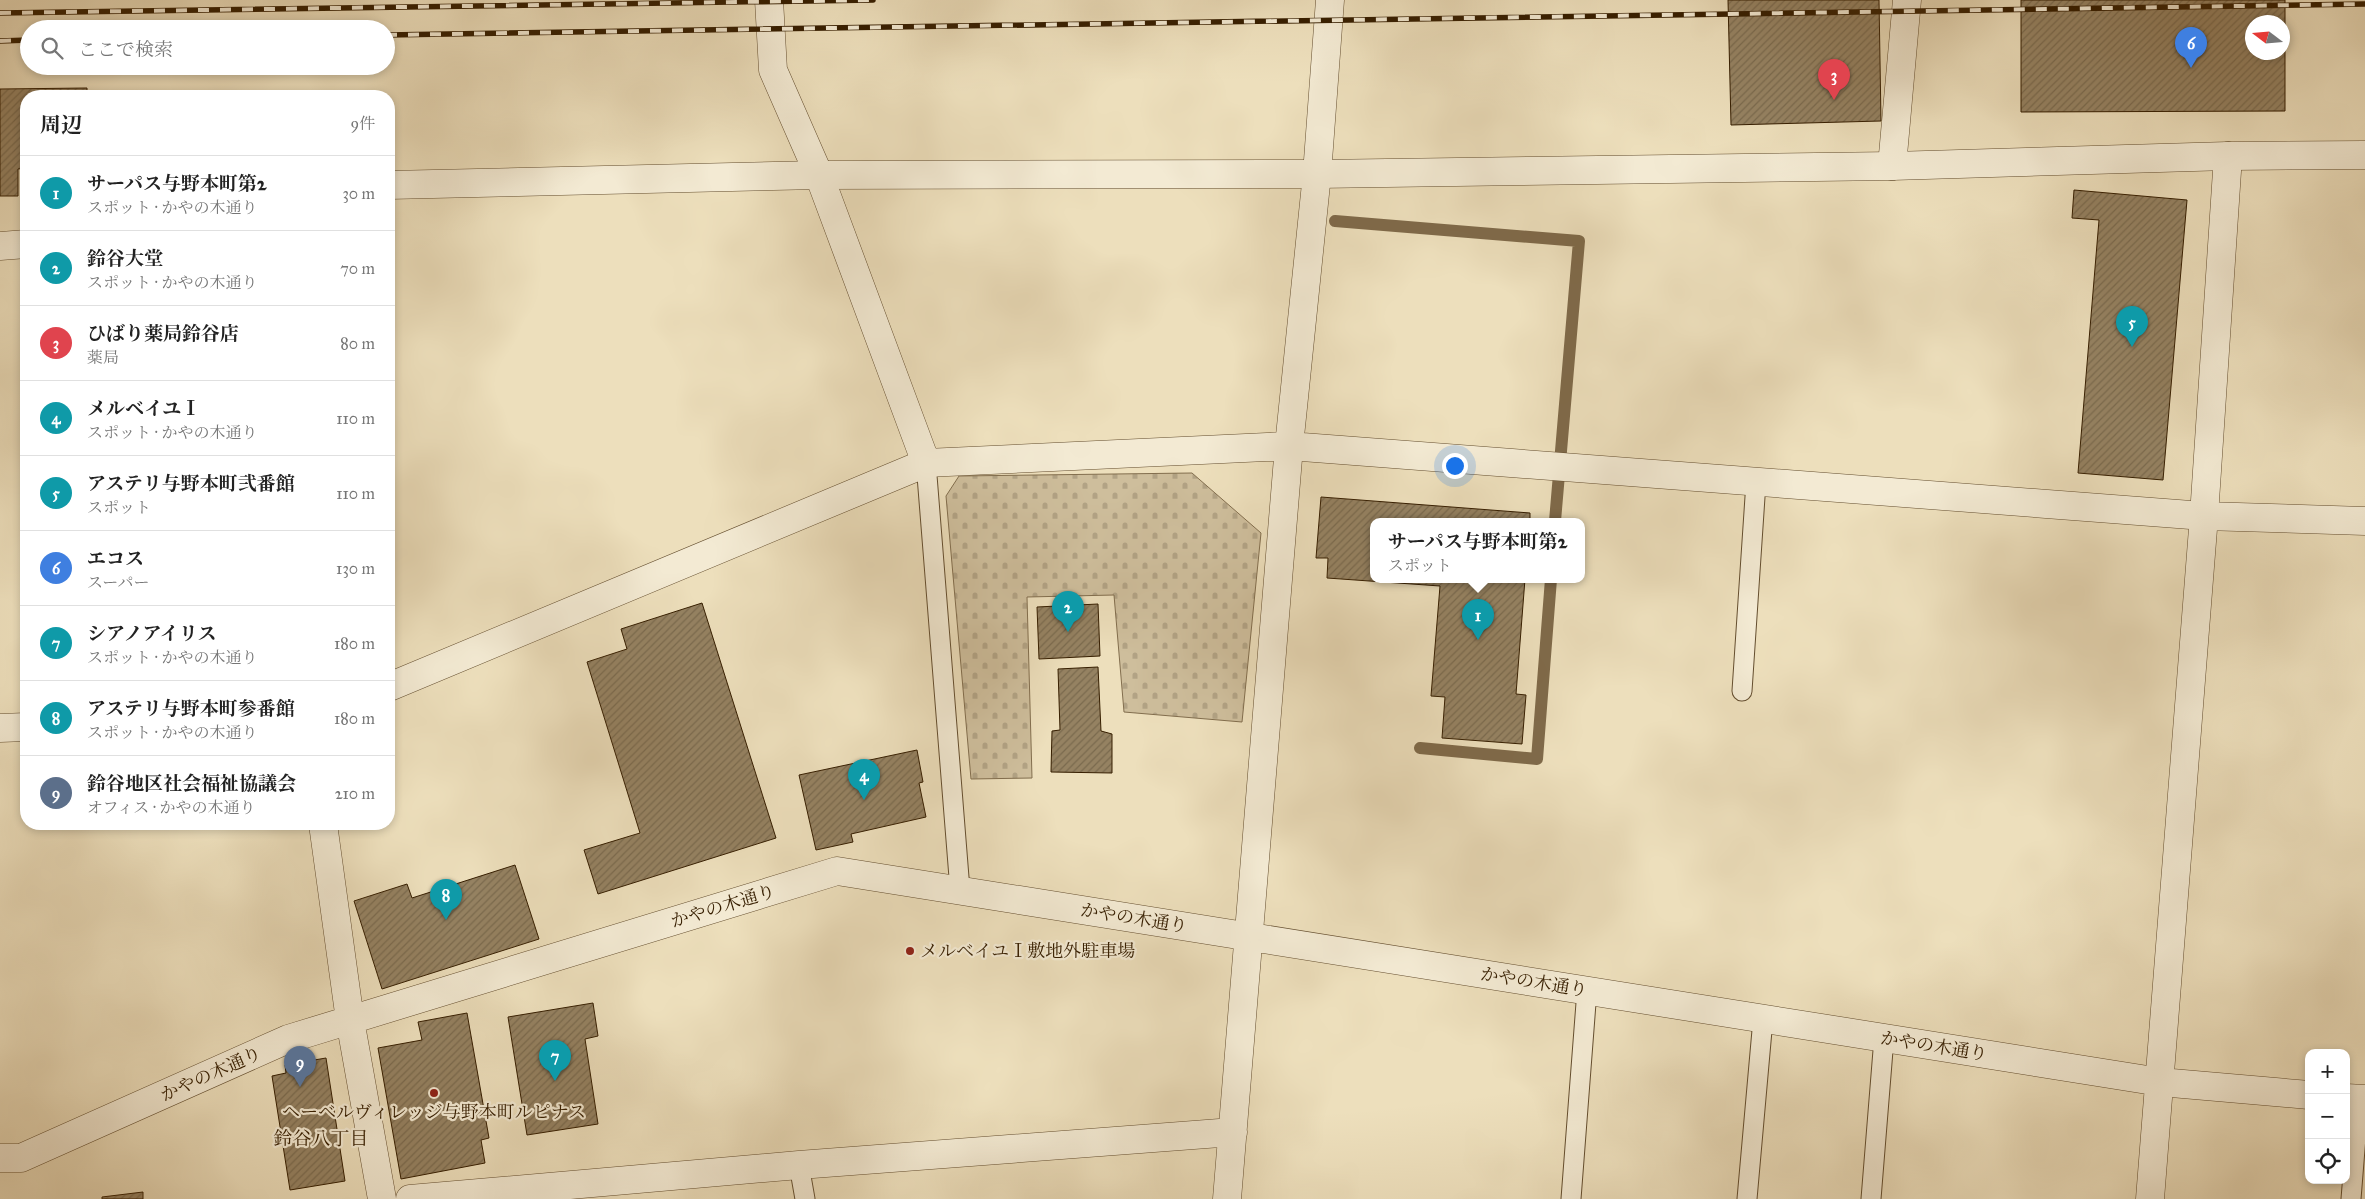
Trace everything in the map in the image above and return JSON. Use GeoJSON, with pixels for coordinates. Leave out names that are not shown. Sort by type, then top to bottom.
{"type":"FeatureCollection","features":[{"type":"Feature","properties":{"kind":"street"},"geometry":{"type":"LineString","coordinates":[[770,0],[773,70],[819,175],[926,463]]}},
{"type":"Feature","properties":{"kind":"street"},"geometry":{"type":"LineString","coordinates":[[1227,1199],[1289,446],[1317,174],[1330,0]]}},
{"type":"Feature","properties":{"kind":"street"},"geometry":{"type":"LineString","coordinates":[[1892,166],[1907,0]]}},
{"type":"Feature","properties":{"kind":"street"},"geometry":{"type":"LineString","coordinates":[[395,185],[819,175],[1317,174],[1892,166],[2228,156],[2365,155]]}},
{"type":"Feature","properties":{"kind":"street"},"geometry":{"type":"LineString","coordinates":[[2150,1199],[2204,516],[2228,156]]}},
{"type":"Feature","properties":{"kind":"street"},"geometry":{"type":"LineString","coordinates":[[0,246],[20,244]]}},
{"type":"Feature","properties":{"kind":"street"},"geometry":{"type":"LineString","coordinates":[[395,684],[926,463],[1289,446],[2204,516],[2365,521]]}},
{"type":"Feature","properties":{"kind":"street"},"geometry":{"type":"LineString","coordinates":[[0,728],[20,727]]}},
{"type":"Feature","properties":{"kind":"street"},"geometry":{"type":"LineString","coordinates":[[324,830],[350,1020],[382,1199]]}},
{"type":"Feature","properties":{"kind":"street","name":"かやの木通り"},"geometry":{"type":"LineString","coordinates":[[0,1158],[21,1158],[288,1039],[838,871],[2160,1082],[2305,1095]]}},
{"type":"Feature","properties":{"kind":"street"},"geometry":{"type":"LineString","coordinates":[[410,1199],[799,1165],[1233,1132]]}},
{"type":"Feature","properties":{"kind":"lane"},"geometry":{"type":"LineString","coordinates":[[926,463],[960,890]]}},
{"type":"Feature","properties":{"kind":"lane"},"geometry":{"type":"LineString","coordinates":[[1742,691],[1756,482]]}},
{"type":"Feature","properties":{"kind":"lane"},"geometry":{"type":"LineString","coordinates":[[1571,1199],[1587,990]]}},
{"type":"Feature","properties":{"kind":"lane"},"geometry":{"type":"LineString","coordinates":[[1747,1199],[1763,1018]]}},
{"type":"Feature","properties":{"kind":"lane"},"geometry":{"type":"LineString","coordinates":[[1870,1199],[1884,1038]]}},
{"type":"Feature","properties":{"kind":"lane"},"geometry":{"type":"LineString","coordinates":[[2351,1199],[2357,1099]]}},
{"type":"Feature","properties":{"kind":"lane"},"geometry":{"type":"LineString","coordinates":[[799,1165],[804,1199]]}},
{"type":"Feature","properties":{"kind":"green space"},"geometry":{"type":"Polygon","coordinates":[[[1192,473],[1261,533],[1242,722],[1124,712],[1114,595],[1027,597],[1032,778],[971,779],[946,496],[959,476],[1192,473]]]}},
{"type":"Feature","properties":{"kind":"building"},"geometry":{"type":"Polygon","coordinates":[[[1728,0],[1879,0],[1881,121],[1731,125],[1728,0]]]}},
{"type":"Feature","properties":{"kind":"building"},"geometry":{"type":"Polygon","coordinates":[[[2021,0],[2285,0],[2285,15],[2245,15],[2245,60],[2285,60],[2285,111],[2021,112],[2021,0]]]}},
{"type":"Feature","properties":{"kind":"building"},"geometry":{"type":"Polygon","coordinates":[[[87,88],[87,90],[20,90],[18,196],[0,196],[0,89],[87,88]]]}},
{"type":"Feature","properties":{"kind":"building"},"geometry":{"type":"Polygon","coordinates":[[[2074,190],[2187,200],[2163,480],[2078,473],[2099,220],[2072,218],[2074,190]]]}},
{"type":"Feature","properties":{"kind":"building"},"geometry":{"type":"Polygon","coordinates":[[[1321,497],[1530,513],[1530,518],[1370,518],[1370,581],[1327,578],[1328,558],[1316,558],[1321,497]]]}},
{"type":"Feature","properties":{"kind":"building"},"geometry":{"type":"Polygon","coordinates":[[[1398,583],[1525,583],[1516,694],[1526,695],[1522,744],[1442,738],[1445,697],[1431,696],[1440,586],[1398,583]]]}},
{"type":"Feature","properties":{"kind":"building"},"geometry":{"type":"Polygon","coordinates":[[[702,603],[776,838],[598,894],[584,850],[640,833],[587,662],[627,649],[621,629],[702,603]]]}},
{"type":"Feature","properties":{"kind":"building"},"geometry":{"type":"Polygon","coordinates":[[[1098,604],[1100,656],[1039,659],[1037,607],[1098,604]]]}},
{"type":"Feature","properties":{"kind":"building"},"geometry":{"type":"Polygon","coordinates":[[[1098,667],[1101,731],[1112,734],[1112,773],[1051,772],[1052,731],[1060,730],[1058,669],[1098,667]]]}},
{"type":"Feature","properties":{"kind":"building"},"geometry":{"type":"Polygon","coordinates":[[[917,750],[923,782],[919,783],[926,817],[851,834],[853,842],[816,850],[799,775],[917,750]]]}},
{"type":"Feature","properties":{"kind":"building"},"geometry":{"type":"Polygon","coordinates":[[[515,865],[539,939],[382,989],[354,901],[407,884],[412,898],[515,865]]]}},
{"type":"Feature","properties":{"kind":"building"},"geometry":{"type":"Polygon","coordinates":[[[593,1003],[598,1036],[585,1039],[598,1124],[527,1135],[508,1017],[593,1003]]]}},
{"type":"Feature","properties":{"kind":"building","name":"ヘーベルヴィレッジ与野本町ルピナス"},"geometry":{"type":"Polygon","coordinates":[[[467,1013],[489,1138],[481,1140],[485,1163],[401,1179],[378,1048],[422,1040],[418,1022],[467,1013]]]}},
{"type":"Feature","properties":{"kind":"building"},"geometry":{"type":"Polygon","coordinates":[[[326,1058],[345,1181],[290,1190],[272,1076],[286,1073],[285,1065],[326,1058]]]}},
{"type":"Feature","properties":{"kind":"building"},"geometry":{"type":"Polygon","coordinates":[[[143,1192],[143,1199],[102,1199],[102,1197],[143,1192]]]}},
{"type":"Feature","properties":{"kind":"waterway"},"geometry":{"type":"LineString","coordinates":[[1335,221],[1579,241],[1555,518]]}},
{"type":"Feature","properties":{"kind":"waterway"},"geometry":{"type":"LineString","coordinates":[[1420,748],[1537,759],[1551,583]]}},
{"type":"Feature","properties":{"kind":"railway"},"geometry":{"type":"LineString","coordinates":[[0,13],[873,0]]}},
{"type":"Feature","properties":{"kind":"railway"},"geometry":{"type":"LineString","coordinates":[[395,35],[2365,4]]}},
{"type":"Feature","properties":{"kind":"railway"},"geometry":{"type":"LineString","coordinates":[[0,41],[20,40]]}},
{"type":"Feature","properties":{"kind":"place","name":"エコス"},"geometry":{"type":"Point","coordinates":[2191,68]}},
{"type":"Feature","properties":{"kind":"place","name":"ひばり薬局鈴谷店"},"geometry":{"type":"Point","coordinates":[1834,100]}},
{"type":"Feature","properties":{"kind":"place","name":"アステリ与野本町弐番館"},"geometry":{"type":"Point","coordinates":[2132,347]}},
{"type":"Feature","properties":{"kind":"place","name":"鈴谷大堂"},"geometry":{"type":"Point","coordinates":[1068,632]}},
{"type":"Feature","properties":{"kind":"place","name":"サーパス与野本町第2"},"geometry":{"type":"Point","coordinates":[1478,640]}},
{"type":"Feature","properties":{"kind":"place","name":"メルベイユⅠ"},"geometry":{"type":"Point","coordinates":[864,800]}},
{"type":"Feature","properties":{"kind":"place","name":"アステリ与野本町参番館"},"geometry":{"type":"Point","coordinates":[446,920]}},
{"type":"Feature","properties":{"kind":"place","name":"メルベイユⅠ敷地外駐車場"},"geometry":{"type":"Point","coordinates":[910,951]}},
{"type":"Feature","properties":{"kind":"place","name":"シアノアイリス"},"geometry":{"type":"Point","coordinates":[555,1081]}},
{"type":"Feature","properties":{"kind":"place","name":"鈴谷地区社会福祉協議会"},"geometry":{"type":"Point","coordinates":[300,1087]}},
{"type":"Feature","properties":{"kind":"place","name":"ヘーベルヴィレッジ与野本町ルピナス"},"geometry":{"type":"Point","coordinates":[434,1093]}},
{"type":"Feature","properties":{"kind":"district","name":"鈴谷八丁目"},"geometry":{"type":"Point","coordinates":[321,1138]}}]}
